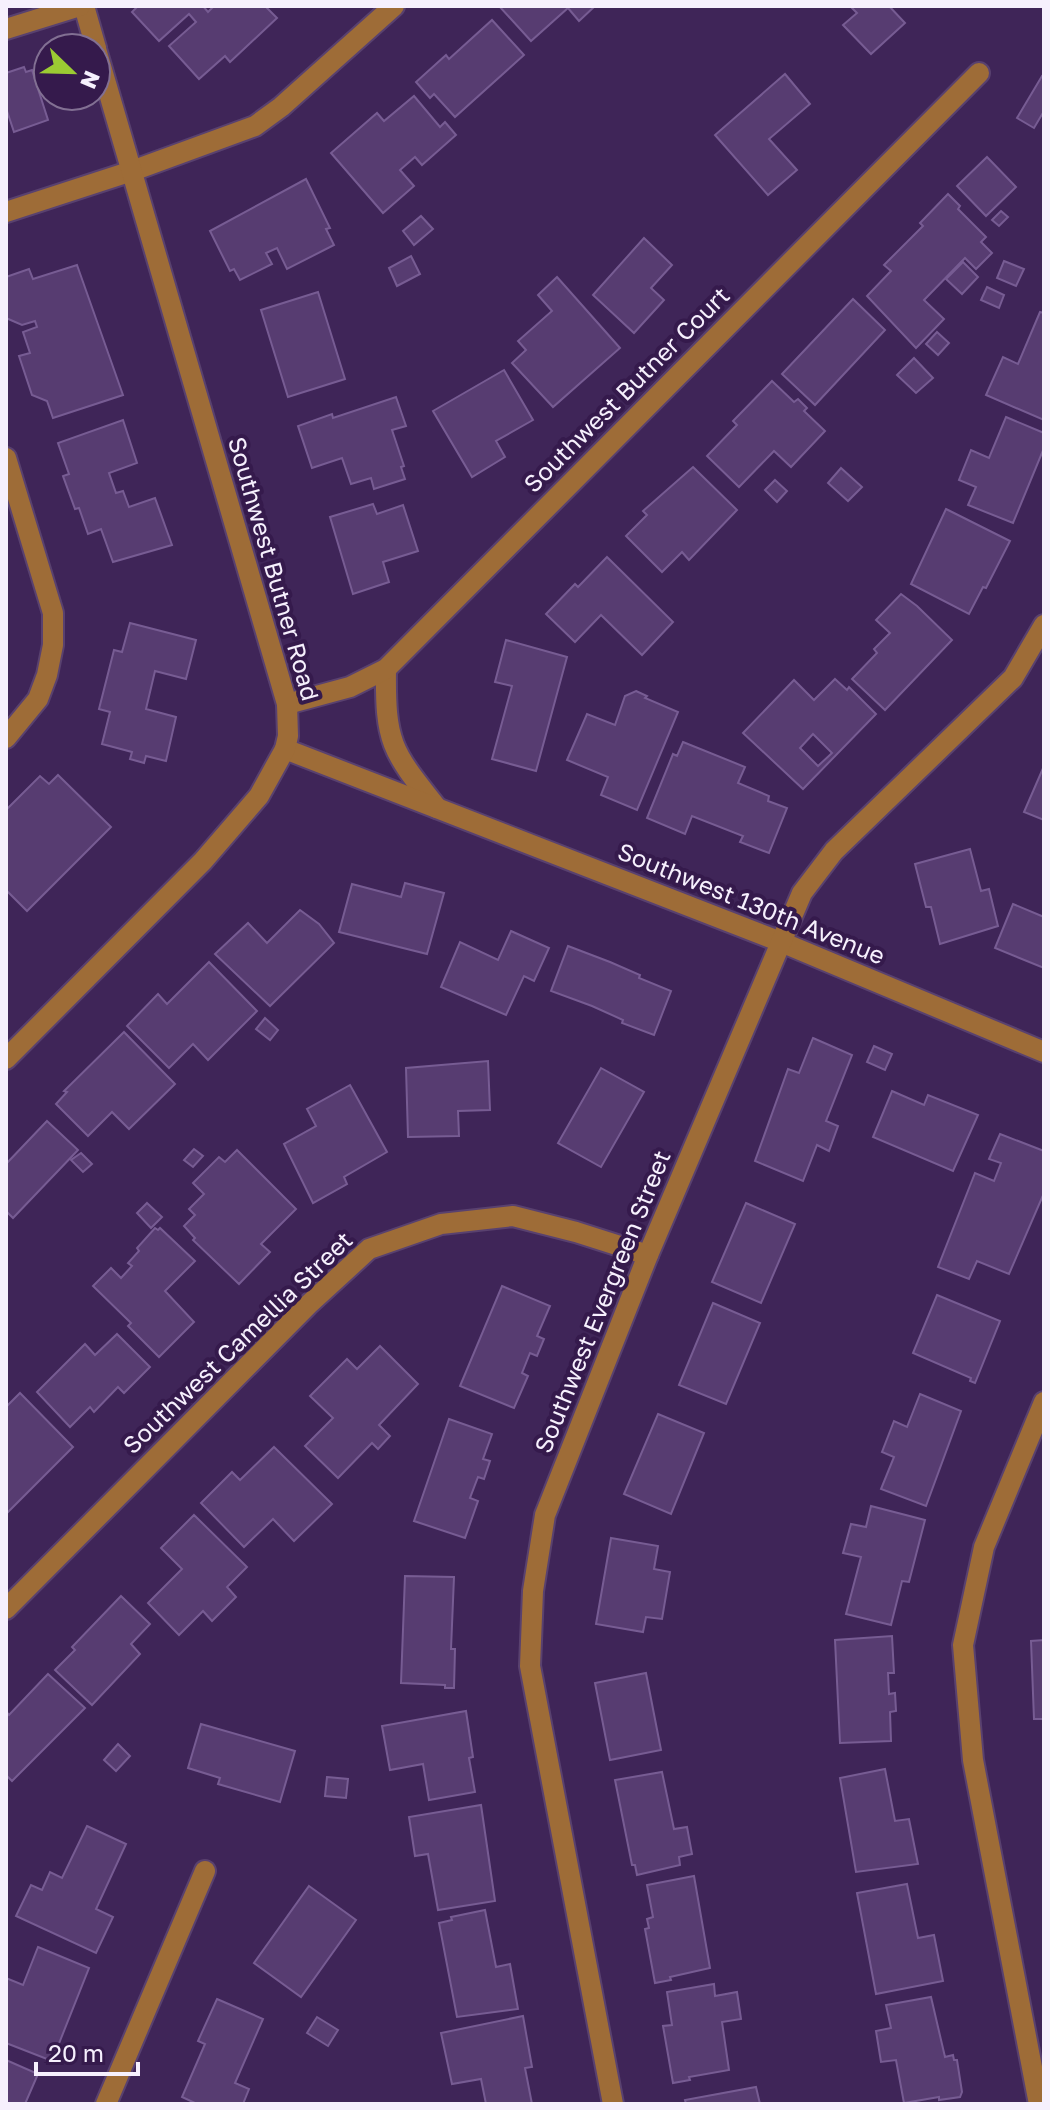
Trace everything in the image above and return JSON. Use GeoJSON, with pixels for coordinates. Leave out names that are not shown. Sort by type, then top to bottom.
{"type":"FeatureCollection","features":[{"type":"Feature","properties":{"kind":"street"},"geometry":{"type":"LineString","coordinates":[[6,29],[82,6]]}},
{"type":"Feature","properties":{"kind":"street","name":"Southwest Butner Road"},"geometry":{"type":"LineString","coordinates":[[82,6],[91,32]]}},
{"type":"Feature","properties":{"kind":"street"},"geometry":{"type":"LineString","coordinates":[[6,212],[255,126],[281,107],[394,6]]}},
{"type":"Feature","properties":{"kind":"street","name":"Southwest Butner Court"},"geometry":{"type":"LineString","coordinates":[[287,704],[350,687],[386,669],[979,73]]}},
{"type":"Feature","properties":{"kind":"street","name":"Southwest Butner Road"},"geometry":{"type":"LineString","coordinates":[[6,1059],[203,861],[259,796],[285,749],[289,721],[287,704],[112,103]]}},
{"type":"Feature","properties":{"kind":"street"},"geometry":{"type":"LineString","coordinates":[[6,458],[53,613],[53,645],[38,699],[6,738]]}},
{"type":"Feature","properties":{"kind":"street","name":"Southwest Evergreen Street"},"geometry":{"type":"LineString","coordinates":[[613,2104],[530,1666],[533,1591],[545,1515],[648,1255],[802,893],[834,851],[1013,678],[1044,625]]}},
{"type":"Feature","properties":{"kind":"street","name":"Southwest 130th Avenue"},"geometry":{"type":"LineString","coordinates":[[386,669],[385,711],[390,740],[399,761],[437,808]]}},
{"type":"Feature","properties":{"kind":"street","name":"Southwest 130th Avenue"},"geometry":{"type":"LineString","coordinates":[[285,749],[781,942],[1044,1052]]}},
{"type":"Feature","properties":{"kind":"street","name":"Southwest Camellia Street"},"geometry":{"type":"LineString","coordinates":[[6,1609],[308,1305],[369,1249],[441,1224],[513,1216],[648,1255]]}},
{"type":"Feature","properties":{"kind":"street"},"geometry":{"type":"LineString","coordinates":[[1039,2104],[973,1760],[963,1645],[984,1547],[1044,1402]]}},
{"type":"Feature","properties":{"kind":"street"},"geometry":{"type":"LineString","coordinates":[[106,2104],[205,1871]]}},
{"type":"Feature","properties":{"kind":"building"},"geometry":{"type":"Polygon","coordinates":[[[138,6],[203,6],[208,12],[214,6],[265,6],[277,18],[230,62],[225,56],[199,79],[169,46],[196,22],[189,14],[159,41],[132,12],[138,6]]]}},
{"type":"Feature","properties":{"kind":"building"},"geometry":{"type":"Polygon","coordinates":[[[499,6],[595,6],[579,21],[568,8],[531,41],[499,6]]]}},
{"type":"Feature","properties":{"kind":"building"},"geometry":{"type":"Polygon","coordinates":[[[850,6],[889,6],[905,23],[871,54],[843,25],[857,13],[850,6]]]}},
{"type":"Feature","properties":{"kind":"building"},"geometry":{"type":"Polygon","coordinates":[[[492,20],[524,55],[455,117],[434,94],[430,98],[416,82],[446,55],[449,59],[492,20]]]}},
{"type":"Feature","properties":{"kind":"building"},"geometry":{"type":"Polygon","coordinates":[[[24,67],[26,72],[32,70],[32,112],[45,112],[48,120],[14,132],[6,108],[6,73],[24,67]]]}},
{"type":"Feature","properties":{"kind":"building"},"geometry":{"type":"Polygon","coordinates":[[[785,74],[810,104],[769,139],[797,170],[768,195],[715,135],[785,74]]]}},
{"type":"Feature","properties":{"kind":"building"},"geometry":{"type":"Polygon","coordinates":[[[1042,76],[1044,111],[1034,128],[1017,118],[1042,76]]]}},
{"type":"Feature","properties":{"kind":"building"},"geometry":{"type":"Polygon","coordinates":[[[414,96],[440,127],[445,122],[456,135],[422,165],[415,157],[400,170],[414,186],[383,213],[331,153],[377,113],[384,121],[414,96]]]}},
{"type":"Feature","properties":{"kind":"building"},"geometry":{"type":"Polygon","coordinates":[[[987,157],[1016,187],[986,216],[957,186],[987,157]]]}},
{"type":"Feature","properties":{"kind":"building"},"geometry":{"type":"Polygon","coordinates":[[[306,179],[330,228],[326,229],[334,245],[287,269],[277,248],[266,253],[272,264],[240,280],[234,269],[230,271],[210,231],[306,179]]]}},
{"type":"Feature","properties":{"kind":"building"},"geometry":{"type":"Polygon","coordinates":[[[948,194],[960,206],[958,209],[986,237],[981,242],[992,253],[976,269],[965,258],[924,300],[944,319],[916,348],[867,296],[891,271],[884,265],[923,226],[920,223],[948,194]]]}},
{"type":"Feature","properties":{"kind":"building"},"geometry":{"type":"Polygon","coordinates":[[[1001,211],[1008,217],[999,226],[992,220],[1001,211]]]}},
{"type":"Feature","properties":{"kind":"building"},"geometry":{"type":"Polygon","coordinates":[[[421,216],[433,229],[414,245],[403,231],[421,216]]]}},
{"type":"Feature","properties":{"kind":"building"},"geometry":{"type":"Polygon","coordinates":[[[644,238],[672,265],[651,288],[664,300],[634,333],[593,295],[644,238]]]}},
{"type":"Feature","properties":{"kind":"building"},"geometry":{"type":"Polygon","coordinates":[[[411,256],[420,274],[397,286],[389,268],[411,256]]]}},
{"type":"Feature","properties":{"kind":"building"},"geometry":{"type":"Polygon","coordinates":[[[1004,261],[1024,269],[1016,286],[997,278],[1004,261]]]}},
{"type":"Feature","properties":{"kind":"building"},"geometry":{"type":"Polygon","coordinates":[[[963,262],[978,277],[962,294],[946,279],[963,262]]]}},
{"type":"Feature","properties":{"kind":"building"},"geometry":{"type":"Polygon","coordinates":[[[77,265],[123,395],[53,418],[47,401],[32,395],[19,356],[30,353],[23,332],[37,327],[35,321],[22,325],[6,318],[6,277],[29,269],[33,279],[77,265]]]}},
{"type":"Feature","properties":{"kind":"building"},"geometry":{"type":"Polygon","coordinates":[[[557,277],[620,348],[553,407],[512,363],[526,350],[518,341],[552,311],[538,295],[557,277]]]}},
{"type":"Feature","properties":{"kind":"building"},"geometry":{"type":"Polygon","coordinates":[[[987,287],[1004,295],[999,308],[981,300],[987,287]]]}},
{"type":"Feature","properties":{"kind":"building"},"geometry":{"type":"Polygon","coordinates":[[[318,292],[345,379],[288,397],[261,310],[318,292]]]}},
{"type":"Feature","properties":{"kind":"building"},"geometry":{"type":"Polygon","coordinates":[[[853,299],[885,330],[815,405],[782,374],[853,299]]]}},
{"type":"Feature","properties":{"kind":"building"},"geometry":{"type":"Polygon","coordinates":[[[1040,312],[1044,313],[1044,420],[986,395],[1003,357],[1018,364],[1040,312]]]}},
{"type":"Feature","properties":{"kind":"building"},"geometry":{"type":"Polygon","coordinates":[[[937,332],[949,343],[938,355],[926,344],[937,332]]]}},
{"type":"Feature","properties":{"kind":"building"},"geometry":{"type":"Polygon","coordinates":[[[914,358],[933,378],[916,393],[897,375],[914,358]]]}},
{"type":"Feature","properties":{"kind":"building"},"geometry":{"type":"Polygon","coordinates":[[[504,370],[533,420],[496,441],[505,457],[472,477],[433,411],[504,370]]]}},
{"type":"Feature","properties":{"kind":"building"},"geometry":{"type":"Polygon","coordinates":[[[772,381],[794,402],[798,399],[807,408],[804,411],[825,431],[791,467],[774,451],[739,487],[707,456],[737,425],[733,421],[772,381]]]}},
{"type":"Feature","properties":{"kind":"building"},"geometry":{"type":"Polygon","coordinates":[[[396,397],[406,426],[392,430],[405,479],[374,489],[371,478],[351,484],[342,458],[312,468],[298,426],[396,397]]]}},
{"type":"Feature","properties":{"kind":"building"},"geometry":{"type":"Polygon","coordinates":[[[1006,417],[1044,433],[1044,448],[1013,523],[968,505],[976,487],[959,480],[971,450],[989,458],[1006,417]]]}},
{"type":"Feature","properties":{"kind":"building"},"geometry":{"type":"Polygon","coordinates":[[[123,420],[137,463],[109,473],[116,493],[123,491],[129,507],[155,498],[172,545],[113,562],[101,529],[88,534],[79,508],[75,509],[63,476],[69,474],[58,443],[123,420]]]}},
{"type":"Feature","properties":{"kind":"building"},"geometry":{"type":"Polygon","coordinates":[[[693,467],[737,510],[689,560],[682,552],[662,572],[626,536],[647,515],[643,511],[693,467]]]}},
{"type":"Feature","properties":{"kind":"building"},"geometry":{"type":"Polygon","coordinates":[[[841,468],[862,487],[848,501],[828,483],[841,468]]]}},
{"type":"Feature","properties":{"kind":"building"},"geometry":{"type":"Polygon","coordinates":[[[775,480],[787,491],[777,502],[765,490],[775,480]]]}},
{"type":"Feature","properties":{"kind":"building"},"geometry":{"type":"Polygon","coordinates":[[[373,504],[377,514],[403,505],[418,551],[383,562],[389,582],[353,594],[330,517],[373,504]]]}},
{"type":"Feature","properties":{"kind":"building"},"geometry":{"type":"Polygon","coordinates":[[[946,509],[1010,541],[969,614],[911,584],[946,509]]]}},
{"type":"Feature","properties":{"kind":"building"},"geometry":{"type":"Polygon","coordinates":[[[607,557],[673,622],[642,655],[601,615],[575,642],[546,614],[607,557]]]}},
{"type":"Feature","properties":{"kind":"building"},"geometry":{"type":"Polygon","coordinates":[[[901,594],[952,640],[885,710],[852,679],[877,653],[874,649],[890,633],[876,620],[901,594]]]}},
{"type":"Feature","properties":{"kind":"building"},"geometry":{"type":"Polygon","coordinates":[[[130,623],[196,640],[186,679],[155,671],[146,709],[176,717],[166,761],[146,756],[144,763],[130,759],[132,752],[102,744],[110,712],[99,709],[114,650],[122,652],[130,623]]]}},
{"type":"Feature","properties":{"kind":"building"},"geometry":{"type":"Polygon","coordinates":[[[506,640],[567,657],[536,771],[492,759],[512,686],[495,682],[506,640]]]}},
{"type":"Feature","properties":{"kind":"building"},"geometry":{"type":"Polygon","coordinates":[[[835,679],[847,690],[849,687],[876,714],[803,789],[743,733],[794,680],[814,700],[835,679]],[[813,734],[800,748],[818,766],[832,753],[813,734]]]}},
{"type":"Feature","properties":{"kind":"building"},"geometry":{"type":"Polygon","coordinates":[[[636,691],[678,712],[637,810],[601,795],[608,777],[567,760],[587,714],[615,725],[625,696],[636,691]]]}},
{"type":"Feature","properties":{"kind":"building"},"geometry":{"type":"Polygon","coordinates":[[[683,742],[745,767],[738,783],[769,796],[768,801],[787,808],[769,853],[740,842],[743,836],[692,816],[685,834],[647,818],[673,754],[677,756],[683,742]]]}},
{"type":"Feature","properties":{"kind":"building"},"geometry":{"type":"Polygon","coordinates":[[[1044,766],[1044,820],[1024,812],[1044,766]]]}},
{"type":"Feature","properties":{"kind":"building"},"geometry":{"type":"Polygon","coordinates":[[[58,775],[111,827],[27,911],[6,890],[6,810],[40,776],[49,784],[58,775]]]}},
{"type":"Feature","properties":{"kind":"building"},"geometry":{"type":"Polygon","coordinates":[[[970,849],[981,891],[989,889],[998,926],[940,944],[931,907],[926,907],[915,864],[970,849]]]}},
{"type":"Feature","properties":{"kind":"building"},"geometry":{"type":"Polygon","coordinates":[[[405,883],[444,893],[427,954],[339,932],[352,884],[401,897],[405,883]]]}},
{"type":"Feature","properties":{"kind":"building"},"geometry":{"type":"Polygon","coordinates":[[[1013,904],[1044,917],[1044,968],[995,948],[1013,904]]]}},
{"type":"Feature","properties":{"kind":"building"},"geometry":{"type":"Polygon","coordinates":[[[300,910],[319,924],[334,943],[270,1006],[215,954],[248,923],[267,943],[300,910]]]}},
{"type":"Feature","properties":{"kind":"building"},"geometry":{"type":"Polygon","coordinates":[[[511,931],[549,948],[534,981],[524,976],[506,1015],[441,987],[460,942],[498,960],[511,931]]]}},
{"type":"Feature","properties":{"kind":"building"},"geometry":{"type":"Polygon","coordinates":[[[568,946],[671,991],[654,1035],[551,991],[568,946]]]}},
{"type":"Feature","properties":{"kind":"building"},"geometry":{"type":"Polygon","coordinates":[[[209,962],[257,1011],[208,1060],[193,1044],[169,1068],[127,1026],[158,994],[167,1004],[209,962]]]}},
{"type":"Feature","properties":{"kind":"building"},"geometry":{"type":"Polygon","coordinates":[[[265,1018],[278,1030],[270,1040],[256,1029],[265,1018]]]}},
{"type":"Feature","properties":{"kind":"building"},"geometry":{"type":"Polygon","coordinates":[[[124,1032],[175,1084],[129,1129],[112,1112],[88,1136],[56,1104],[67,1092],[64,1091],[124,1032]]]}},
{"type":"Feature","properties":{"kind":"building"},"geometry":{"type":"Polygon","coordinates":[[[813,1038],[852,1055],[826,1121],[838,1126],[829,1151],[817,1145],[803,1181],[755,1161],[788,1069],[799,1073],[813,1038]]]}},
{"type":"Feature","properties":{"kind":"building"},"geometry":{"type":"Polygon","coordinates":[[[874,1046],[892,1054],[885,1070],[867,1062],[874,1046]]]}},
{"type":"Feature","properties":{"kind":"building"},"geometry":{"type":"Polygon","coordinates":[[[488,1061],[490,1110],[458,1111],[459,1136],[408,1137],[406,1068],[488,1061]]]}},
{"type":"Feature","properties":{"kind":"building"},"geometry":{"type":"Polygon","coordinates":[[[601,1068],[644,1092],[601,1167],[558,1143],[601,1068]]]}},
{"type":"Feature","properties":{"kind":"building"},"geometry":{"type":"Polygon","coordinates":[[[350,1085],[387,1152],[344,1177],[347,1184],[313,1203],[284,1144],[316,1126],[307,1109],[350,1085]]]}},
{"type":"Feature","properties":{"kind":"building"},"geometry":{"type":"Polygon","coordinates":[[[892,1091],[924,1105],[928,1095],[978,1115],[953,1171],[873,1137],[892,1091]]]}},
{"type":"Feature","properties":{"kind":"building"},"geometry":{"type":"Polygon","coordinates":[[[47,1121],[78,1150],[13,1218],[6,1211],[6,1164],[47,1121]]]}},
{"type":"Feature","properties":{"kind":"building"},"geometry":{"type":"Polygon","coordinates":[[[1000,1134],[1044,1151],[1044,1193],[1009,1274],[977,1261],[969,1279],[938,1267],[975,1173],[994,1181],[1001,1163],[989,1159],[1000,1134]]]}},
{"type":"Feature","properties":{"kind":"building"},"geometry":{"type":"Polygon","coordinates":[[[194,1149],[203,1156],[193,1167],[184,1160],[194,1149]]]}},
{"type":"Feature","properties":{"kind":"building"},"geometry":{"type":"Polygon","coordinates":[[[237,1150],[296,1209],[261,1244],[270,1252],[239,1284],[193,1240],[195,1238],[184,1226],[195,1215],[189,1209],[204,1194],[193,1183],[219,1157],[225,1162],[237,1150]]]}},
{"type":"Feature","properties":{"kind":"building"},"geometry":{"type":"Polygon","coordinates":[[[81,1153],[92,1164],[83,1172],[71,1160],[81,1153]]]}},
{"type":"Feature","properties":{"kind":"building"},"geometry":{"type":"Polygon","coordinates":[[[147,1203],[162,1217],[151,1228],[137,1213],[147,1203]]]}},
{"type":"Feature","properties":{"kind":"building"},"geometry":{"type":"Polygon","coordinates":[[[746,1203],[795,1224],[761,1303],[712,1282],[746,1203]]]}},
{"type":"Feature","properties":{"kind":"building"},"geometry":{"type":"Polygon","coordinates":[[[155,1228],[160,1228],[195,1261],[165,1291],[194,1322],[159,1357],[128,1326],[131,1323],[93,1286],[111,1268],[121,1278],[132,1266],[128,1263],[139,1251],[137,1248],[155,1228]]]}},
{"type":"Feature","properties":{"kind":"building"},"geometry":{"type":"Polygon","coordinates":[[[502,1286],[550,1306],[537,1336],[544,1339],[537,1356],[530,1353],[522,1373],[528,1376],[514,1408],[460,1386],[502,1286]]]}},
{"type":"Feature","properties":{"kind":"building"},"geometry":{"type":"Polygon","coordinates":[[[937,1295],[1000,1321],[975,1383],[970,1381],[971,1378],[913,1353],[937,1295]]]}},
{"type":"Feature","properties":{"kind":"building"},"geometry":{"type":"Polygon","coordinates":[[[713,1303],[760,1323],[726,1404],[679,1385],[713,1303]]]}},
{"type":"Feature","properties":{"kind":"building"},"geometry":{"type":"Polygon","coordinates":[[[117,1334],[150,1367],[124,1393],[118,1387],[94,1412],[90,1407],[70,1427],[37,1392],[85,1344],[95,1355],[117,1334]]]}},
{"type":"Feature","properties":{"kind":"building"},"geometry":{"type":"Polygon","coordinates":[[[380,1346],[418,1384],[379,1425],[390,1436],[378,1449],[372,1443],[338,1478],[305,1446],[333,1418],[310,1396],[347,1359],[357,1369],[380,1346]]]}},
{"type":"Feature","properties":{"kind":"building"},"geometry":{"type":"Polygon","coordinates":[[[20,1393],[73,1447],[6,1514],[6,1407],[20,1393]]]}},
{"type":"Feature","properties":{"kind":"building"},"geometry":{"type":"Polygon","coordinates":[[[920,1394],[961,1411],[926,1506],[881,1489],[894,1457],[882,1452],[894,1421],[907,1427],[920,1394]]]}},
{"type":"Feature","properties":{"kind":"building"},"geometry":{"type":"Polygon","coordinates":[[[658,1414],[704,1433],[671,1514],[624,1494],[658,1414]]]}},
{"type":"Feature","properties":{"kind":"building"},"geometry":{"type":"Polygon","coordinates":[[[449,1419],[492,1434],[483,1459],[490,1461],[484,1479],[478,1477],[470,1498],[478,1501],[465,1538],[414,1521],[449,1419]]]}},
{"type":"Feature","properties":{"kind":"building"},"geometry":{"type":"Polygon","coordinates":[[[274,1447],[332,1504],[294,1541],[273,1519],[244,1547],[201,1503],[232,1472],[240,1480],[274,1447]]]}},
{"type":"Feature","properties":{"kind":"building"},"geometry":{"type":"Polygon","coordinates":[[[871,1506],[925,1520],[909,1582],[902,1581],[891,1625],[846,1614],[861,1557],[843,1553],[851,1524],[866,1527],[871,1506]]]}},
{"type":"Feature","properties":{"kind":"building"},"geometry":{"type":"Polygon","coordinates":[[[194,1515],[247,1567],[227,1587],[236,1597],[212,1621],[203,1611],[179,1635],[148,1603],[182,1569],[161,1548],[194,1515]]]}},
{"type":"Feature","properties":{"kind":"building"},"geometry":{"type":"Polygon","coordinates":[[[611,1538],[658,1546],[654,1569],[670,1572],[662,1619],[646,1617],[643,1632],[596,1624],[611,1538]]]}},
{"type":"Feature","properties":{"kind":"building"},"geometry":{"type":"Polygon","coordinates":[[[405,1576],[454,1577],[451,1649],[455,1649],[454,1688],[401,1683],[405,1576]]]}},
{"type":"Feature","properties":{"kind":"building"},"geometry":{"type":"Polygon","coordinates":[[[121,1596],[150,1624],[131,1644],[140,1654],[92,1705],[55,1670],[75,1650],[72,1647],[121,1596]]]}},
{"type":"Feature","properties":{"kind":"building"},"geometry":{"type":"Polygon","coordinates":[[[892,1636],[894,1673],[888,1673],[889,1694],[895,1693],[896,1711],[890,1712],[891,1741],[840,1743],[835,1640],[892,1636]]]}},
{"type":"Feature","properties":{"kind":"building"},"geometry":{"type":"Polygon","coordinates":[[[1044,1640],[1044,1719],[1034,1719],[1031,1641],[1044,1640]]]}},
{"type":"Feature","properties":{"kind":"building"},"geometry":{"type":"Polygon","coordinates":[[[646,1673],[661,1750],[610,1760],[595,1683],[646,1673]]]}},
{"type":"Feature","properties":{"kind":"building"},"geometry":{"type":"Polygon","coordinates":[[[48,1674],[85,1708],[12,1781],[6,1775],[6,1711],[9,1715],[48,1674]]]}},
{"type":"Feature","properties":{"kind":"building"},"geometry":{"type":"Polygon","coordinates":[[[466,1711],[475,1792],[429,1800],[423,1764],[390,1770],[382,1726],[466,1711]]]}},
{"type":"Feature","properties":{"kind":"building"},"geometry":{"type":"Polygon","coordinates":[[[201,1724],[295,1751],[280,1802],[218,1784],[220,1778],[188,1768],[201,1724]]]}},
{"type":"Feature","properties":{"kind":"building"},"geometry":{"type":"Polygon","coordinates":[[[118,1744],[130,1756],[116,1771],[104,1760],[118,1744]]]}},
{"type":"Feature","properties":{"kind":"building"},"geometry":{"type":"Polygon","coordinates":[[[885,1769],[895,1821],[909,1819],[918,1864],[856,1872],[840,1778],[885,1769]]]}},
{"type":"Feature","properties":{"kind":"building"},"geometry":{"type":"Polygon","coordinates":[[[662,1772],[674,1829],[687,1827],[692,1854],[679,1857],[680,1865],[637,1875],[635,1865],[632,1865],[615,1780],[662,1772]]]}},
{"type":"Feature","properties":{"kind":"building"},"geometry":{"type":"Polygon","coordinates":[[[327,1777],[348,1779],[346,1798],[325,1796],[327,1777]]]}},
{"type":"Feature","properties":{"kind":"building"},"geometry":{"type":"Polygon","coordinates":[[[481,1805],[495,1901],[438,1910],[428,1854],[415,1856],[409,1817],[481,1805]]]}},
{"type":"Feature","properties":{"kind":"building"},"geometry":{"type":"Polygon","coordinates":[[[87,1826],[126,1844],[96,1909],[113,1917],[96,1953],[16,1916],[31,1885],[42,1890],[50,1872],[62,1878],[87,1826]]]}},
{"type":"Feature","properties":{"kind":"building"},"geometry":{"type":"Polygon","coordinates":[[[694,1876],[710,1968],[655,1983],[645,1929],[649,1928],[647,1919],[653,1917],[647,1885],[694,1876]]]}},
{"type":"Feature","properties":{"kind":"building"},"geometry":{"type":"Polygon","coordinates":[[[907,1884],[918,1938],[934,1935],[943,1981],[876,1994],[857,1893],[907,1884]]]}},
{"type":"Feature","properties":{"kind":"building"},"geometry":{"type":"Polygon","coordinates":[[[309,1886],[356,1920],[301,1997],[254,1963],[309,1886]]]}},
{"type":"Feature","properties":{"kind":"building"},"geometry":{"type":"Polygon","coordinates":[[[485,1910],[496,1967],[510,1964],[518,2009],[457,2017],[439,1923],[452,1920],[451,1917],[485,1910]]]}},
{"type":"Feature","properties":{"kind":"building"},"geometry":{"type":"Polygon","coordinates":[[[38,1947],[89,1968],[52,2061],[6,2043],[6,1978],[23,1985],[38,1947]]]}},
{"type":"Feature","properties":{"kind":"building"},"geometry":{"type":"Polygon","coordinates":[[[714,1984],[715,1996],[737,1992],[741,2019],[722,2022],[729,2070],[673,2083],[663,2026],[672,2025],[667,1992],[714,1984]]]}},
{"type":"Feature","properties":{"kind":"building"},"geometry":{"type":"Polygon","coordinates":[[[931,1997],[945,2057],[953,2055],[957,2060],[962,2092],[960,2097],[904,2103],[896,2060],[881,2062],[876,2031],[891,2028],[886,2005],[931,1997]]]}},
{"type":"Feature","properties":{"kind":"building"},"geometry":{"type":"Polygon","coordinates":[[[217,1999],[263,2019],[235,2083],[249,2089],[243,2104],[197,2104],[182,2097],[205,2044],[198,2041],[217,1999]]]}},
{"type":"Feature","properties":{"kind":"building"},"geometry":{"type":"Polygon","coordinates":[[[523,2016],[532,2067],[525,2068],[532,2104],[486,2104],[481,2079],[452,2084],[441,2033],[523,2016]]]}},
{"type":"Feature","properties":{"kind":"building"},"geometry":{"type":"Polygon","coordinates":[[[317,2017],[338,2030],[328,2046],[307,2033],[317,2017]]]}},
{"type":"Feature","properties":{"kind":"building"},"geometry":{"type":"Polygon","coordinates":[[[6,2060],[38,2074],[25,2104],[6,2104],[6,2060]]]}},
{"type":"Feature","properties":{"kind":"building"},"geometry":{"type":"Polygon","coordinates":[[[756,2087],[760,2104],[686,2104],[685,2100],[756,2087]]]}}]}
